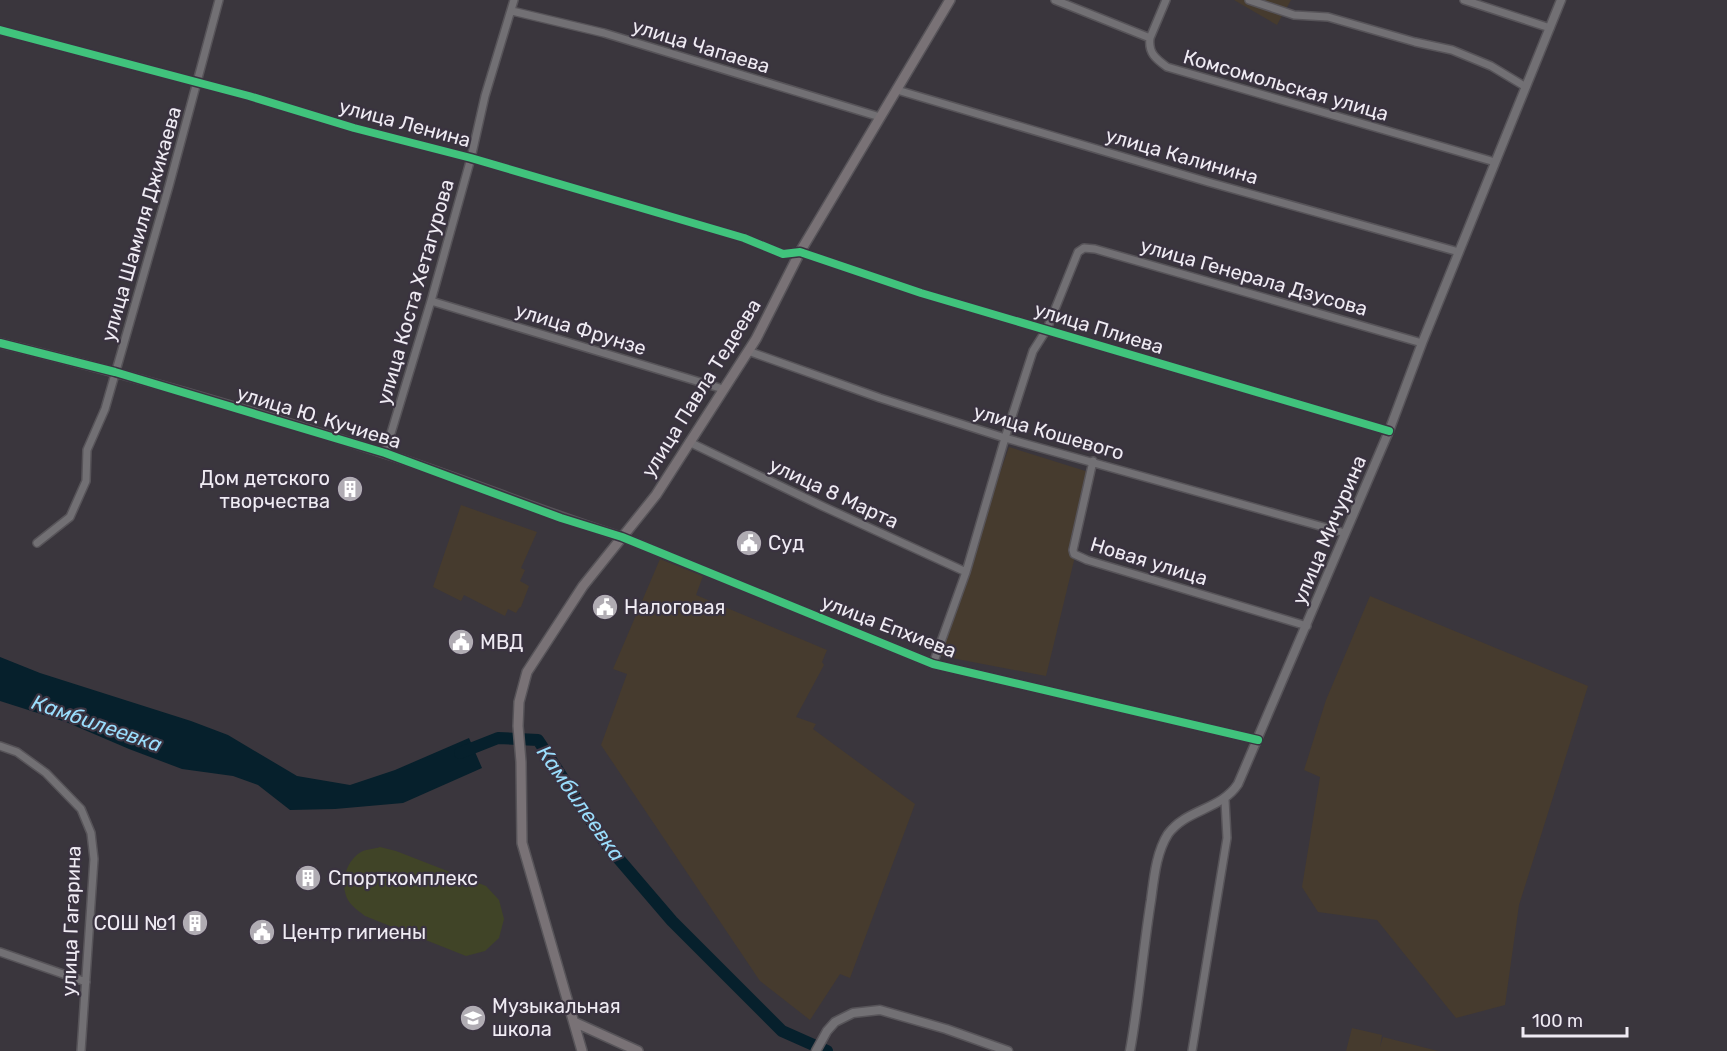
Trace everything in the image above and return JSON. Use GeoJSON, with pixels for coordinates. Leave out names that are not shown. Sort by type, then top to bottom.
{"type":"FeatureCollection","features":[{"type":"Feature","properties":{"kind":"main road","name":"улица Павла Тедеева"},"geometry":{"type":"LineString","coordinates":[[574,1022],[522,843],[518,726],[519,702],[527,672],[583,586],[656,495],[748,351],[800,252],[950,0]]}},
{"type":"Feature","properties":{"kind":"main road"},"geometry":{"type":"LineString","coordinates":[[574,1022],[582,1051]]}},
{"type":"Feature","properties":{"kind":"main road"},"geometry":{"type":"LineString","coordinates":[[574,1022],[638,1051]]}},
{"type":"Feature","properties":{"kind":"street","name":"улица Шамиля Джикаева"},"geometry":{"type":"LineString","coordinates":[[37,543],[70,517],[86,481],[87,450],[105,409],[116,372],[219,0]]}},
{"type":"Feature","properties":{"kind":"street","name":"улица Коста Хетагурова"},"geometry":{"type":"LineString","coordinates":[[385,453],[431,301],[471,158],[485,96],[514,0]]}},
{"type":"Feature","properties":{"kind":"street"},"geometry":{"type":"LineString","coordinates":[[1055,0],[1149,38],[1166,0]]}},
{"type":"Feature","properties":{"kind":"street"},"geometry":{"type":"LineString","coordinates":[[1249,0],[1294,15],[1328,17],[1452,50],[1491,66],[1526,87]]}},
{"type":"Feature","properties":{"kind":"street"},"geometry":{"type":"LineString","coordinates":[[1464,0],[1550,28]]}},
{"type":"Feature","properties":{"kind":"street","name":"улица Мичурина"},"geometry":{"type":"LineString","coordinates":[[1130,1051],[1146,932],[1161,846],[1181,821],[1225,800],[1238,784],[1389,431],[1422,343],[1561,0]]}},
{"type":"Feature","properties":{"kind":"street","name":"улица Чапаева"},"geometry":{"type":"LineString","coordinates":[[512,11],[604,33],[880,117]]}},
{"type":"Feature","properties":{"kind":"street","name":"улица Ленина"},"geometry":{"type":"LineString","coordinates":[[0,30],[471,158],[744,238],[783,254],[800,252]]}},
{"type":"Feature","properties":{"kind":"street","name":"Комсомольская улица"},"geometry":{"type":"LineString","coordinates":[[1149,38],[1149,48],[1155,59],[1167,68],[1495,162]]}},
{"type":"Feature","properties":{"kind":"street","name":"улица Калинина"},"geometry":{"type":"LineString","coordinates":[[897,90],[1208,182],[1459,252]]}},
{"type":"Feature","properties":{"kind":"street","name":"улица Генерала Дзусова"},"geometry":{"type":"LineString","coordinates":[[1047,329],[1078,252],[1084,248],[1095,249],[1422,343]]}},
{"type":"Feature","properties":{"kind":"street","name":"улица Плиева"},"geometry":{"type":"LineString","coordinates":[[800,252],[921,293],[1389,431]]}},
{"type":"Feature","properties":{"kind":"street","name":"улица Фрунзе"},"geometry":{"type":"LineString","coordinates":[[431,301],[723,389]]}},
{"type":"Feature","properties":{"kind":"street"},"geometry":{"type":"LineString","coordinates":[[933,664],[966,572],[1005,438],[1034,351],[1047,329]]}},
{"type":"Feature","properties":{"kind":"street","name":"улица Ю. Кучиева"},"geometry":{"type":"LineString","coordinates":[[0,343],[116,372],[385,453],[561,518],[622,537]]}},
{"type":"Feature","properties":{"kind":"street","name":"улица Кошевого"},"geometry":{"type":"LineString","coordinates":[[748,351],[880,398],[1005,438],[1345,533]]}},
{"type":"Feature","properties":{"kind":"street","name":"улица 8 Марта"},"geometry":{"type":"LineString","coordinates":[[689,442],[966,572]]}},
{"type":"Feature","properties":{"kind":"street","name":"Новая улица"},"geometry":{"type":"LineString","coordinates":[[1093,461],[1074,554],[1086,560],[1307,626]]}},
{"type":"Feature","properties":{"kind":"street","name":"улица Епхиева"},"geometry":{"type":"LineString","coordinates":[[622,537],[933,664],[1258,740]]}},
{"type":"Feature","properties":{"kind":"street","name":"улица Гагарина"},"geometry":{"type":"LineString","coordinates":[[0,746],[17,752],[46,773],[81,809],[91,833],[94,860],[81,1051]]}},
{"type":"Feature","properties":{"kind":"street"},"geometry":{"type":"LineString","coordinates":[[1192,1051],[1227,838],[1225,800]]}},
{"type":"Feature","properties":{"kind":"street"},"geometry":{"type":"LineString","coordinates":[[0,952],[86,982]]}},
{"type":"Feature","properties":{"kind":"street"},"geometry":{"type":"LineString","coordinates":[[816,1051],[830,1027],[846,1016],[880,1010],[936,1025],[1008,1051]]}},
{"type":"Feature","properties":{"kind":"shaded area"},"geometry":{"type":"Polygon","coordinates":[[[1234,0],[1291,0],[1277,25],[1234,0]]]}},
{"type":"Feature","properties":{"kind":"shaded area"},"geometry":{"type":"Polygon","coordinates":[[[1009,447],[1095,474],[1046,676],[936,655],[1009,447]]]}},
{"type":"Feature","properties":{"kind":"shaded area"},"geometry":{"type":"Polygon","coordinates":[[[461,505],[537,532],[521,568],[525,570],[520,581],[529,586],[521,607],[516,613],[508,609],[505,616],[464,595],[461,601],[433,587],[461,505]]]}},
{"type":"Feature","properties":{"kind":"shaded area"},"geometry":{"type":"Polygon","coordinates":[[[660,559],[703,576],[696,595],[827,650],[822,662],[824,665],[796,717],[816,724],[813,729],[915,804],[850,978],[840,974],[810,1020],[760,981],[601,745],[627,674],[613,669],[660,559]]]}},
{"type":"Feature","properties":{"kind":"shaded area"},"geometry":{"type":"Polygon","coordinates":[[[1370,596],[1588,686],[1519,905],[1505,1005],[1456,1018],[1377,920],[1318,912],[1302,887],[1320,777],[1304,770],[1326,700],[1370,596]]]}},
{"type":"Feature","properties":{"kind":"shaded area"},"geometry":{"type":"Polygon","coordinates":[[[1352,1028],[1382,1035],[1380,1047],[1383,1037],[1438,1051],[1346,1051],[1352,1028]]]}},
{"type":"Feature","properties":{"kind":"green space"},"geometry":{"type":"Polygon","coordinates":[[[380,847],[486,886],[499,900],[504,919],[499,938],[485,951],[466,956],[365,916],[352,905],[347,897],[345,876],[355,856],[363,851],[380,847]]]}},
{"type":"Feature","properties":{"kind":"water"},"geometry":{"type":"Polygon","coordinates":[[[0,657],[40,673],[228,735],[297,776],[350,785],[395,770],[469,738],[482,768],[403,803],[290,810],[258,785],[233,776],[182,769],[66,722],[0,701],[0,657]]]}},
{"type":"Feature","properties":{"kind":"waterway","name":"Камбилеевка"},"geometry":{"type":"LineString","coordinates":[[460,753],[498,738],[538,740],[606,844],[672,921],[782,1031],[827,1051]]}},
{"type":"Feature","properties":{"kind":"cycle path"},"geometry":{"type":"LineString","coordinates":[[0,30],[471,158],[744,238],[783,254],[800,252],[921,293],[1389,431]]}},
{"type":"Feature","properties":{"kind":"cycle path"},"geometry":{"type":"LineString","coordinates":[[0,343],[115,372],[385,453],[561,518],[622,537],[933,664],[1258,740]]}},
{"type":"Feature","properties":{"kind":"place","name":"Дом детского творчества"},"geometry":{"type":"Point","coordinates":[350,489]}},
{"type":"Feature","properties":{"kind":"place","name":"Суд"},"geometry":{"type":"Point","coordinates":[749,543]}},
{"type":"Feature","properties":{"kind":"place","name":"Налоговая"},"geometry":{"type":"Point","coordinates":[605,607]}},
{"type":"Feature","properties":{"kind":"place","name":"МВД"},"geometry":{"type":"Point","coordinates":[461,642]}},
{"type":"Feature","properties":{"kind":"place","name":"Спорткомплекс"},"geometry":{"type":"Point","coordinates":[308,878]}},
{"type":"Feature","properties":{"kind":"place","name":"СОШ №1"},"geometry":{"type":"Point","coordinates":[195,923]}},
{"type":"Feature","properties":{"kind":"place","name":"Центр гигиены"},"geometry":{"type":"Point","coordinates":[262,932]}},
{"type":"Feature","properties":{"kind":"place","name":"Музыкальная школа"},"geometry":{"type":"Point","coordinates":[473,1018]}}]}
